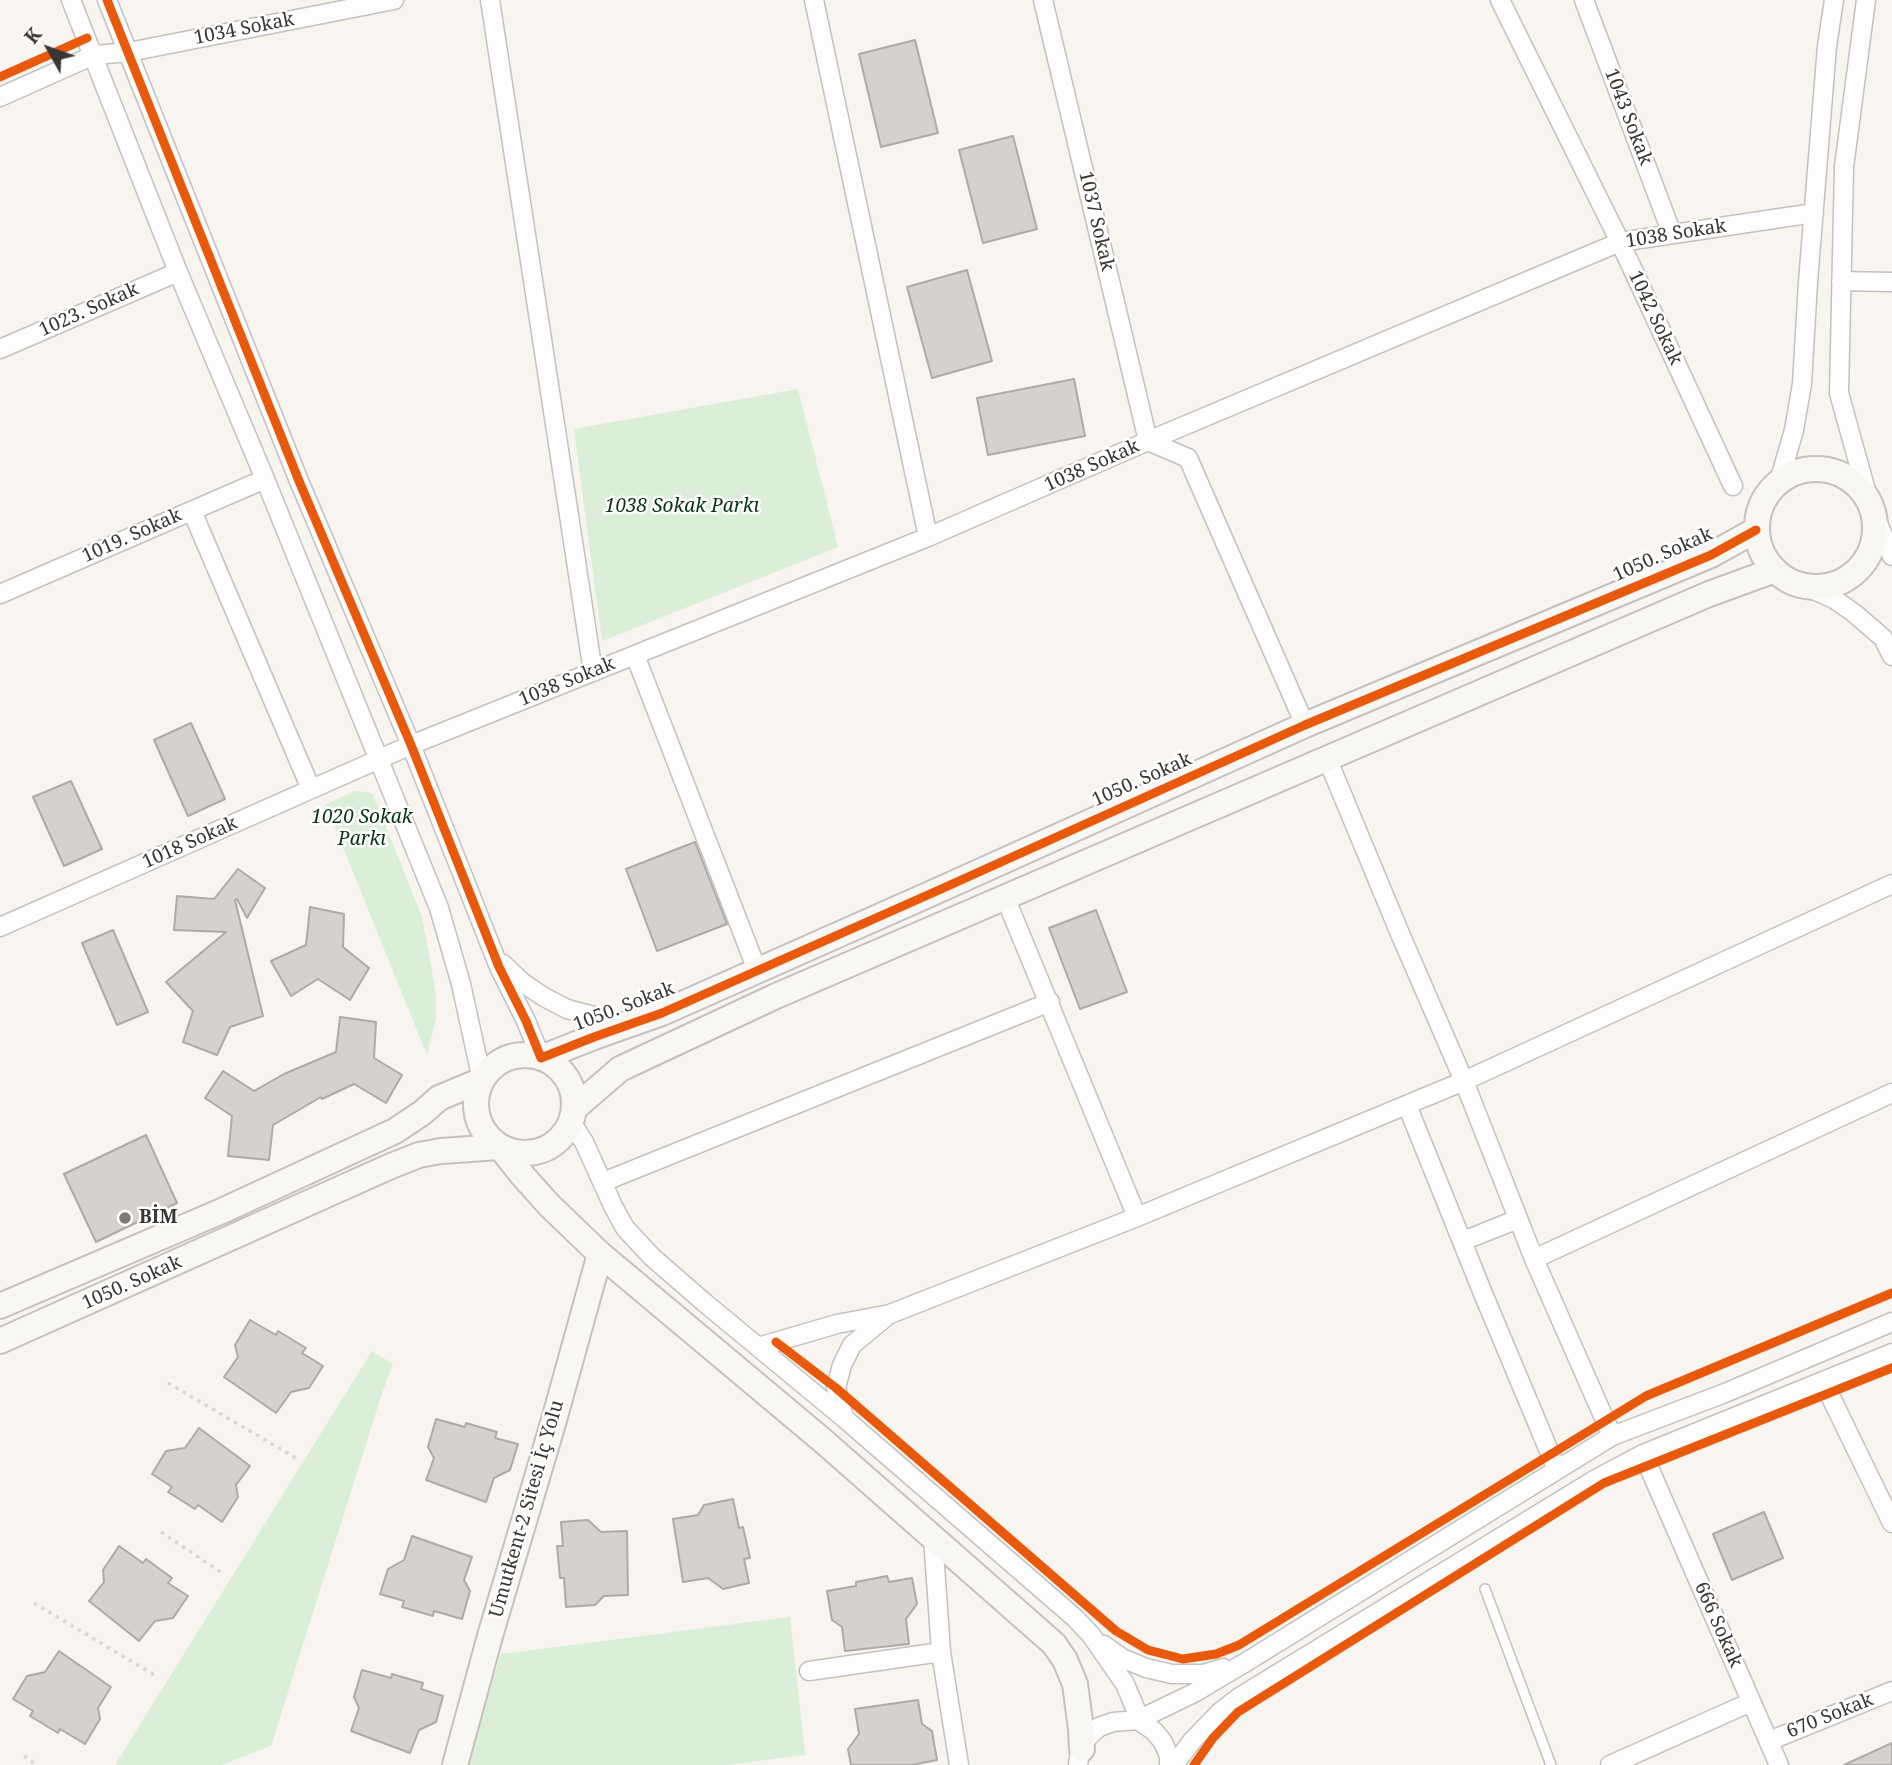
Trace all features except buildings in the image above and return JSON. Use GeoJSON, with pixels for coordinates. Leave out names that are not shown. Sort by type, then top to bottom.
{"type":"FeatureCollection","features":[{"type":"Feature","properties":{"kind":"street"},"geometry":{"type":"LineString","coordinates":[[71,0],[178,272],[439,908],[461,984],[482,1080],[476,1103],[478,1120],[486,1134],[550,1206],[600,1254],[802,1423],[1054,1644],[1065,1660],[1075,1684],[1081,1730],[1080,1757]]}},
{"type":"Feature","properties":{"kind":"street"},"geometry":{"type":"LineString","coordinates":[[107,0],[299,481],[411,745],[495,957],[541,1058]]}},
{"type":"Feature","properties":{"kind":"street","name":"1034 Sokak"},"geometry":{"type":"LineString","coordinates":[[0,97],[94,55],[130,52],[394,0]]}},
{"type":"Feature","properties":{"kind":"street"},"geometry":{"type":"LineString","coordinates":[[490,0],[593,671]]}},
{"type":"Feature","properties":{"kind":"street"},"geometry":{"type":"LineString","coordinates":[[814,0],[928,537]]}},
{"type":"Feature","properties":{"kind":"street","name":"1037 Sokak"},"geometry":{"type":"LineString","coordinates":[[1043,0],[1148,441]]}},
{"type":"Feature","properties":{"kind":"street","name":"1042 Sokak"},"geometry":{"type":"LineString","coordinates":[[1500,0],[1620,242],[1733,486]]}},
{"type":"Feature","properties":{"kind":"street","name":"1043 Sokak"},"geometry":{"type":"LineString","coordinates":[[1584,0],[1672,234]]}},
{"type":"Feature","properties":{"kind":"street"},"geometry":{"type":"LineString","coordinates":[[1779,482],[1794,430],[1802,384],[1827,46],[1834,0]]}},
{"type":"Feature","properties":{"kind":"street"},"geometry":{"type":"LineString","coordinates":[[1866,0],[1844,167],[1839,393],[1870,505],[1892,556]]}},
{"type":"Feature","properties":{"kind":"street","name":"1038 Sokak"},"geometry":{"type":"LineString","coordinates":[[379,759],[928,537],[1620,242],[1814,213]]}},
{"type":"Feature","properties":{"kind":"street","name":"1023. Sokak"},"geometry":{"type":"LineString","coordinates":[[0,349],[178,272]]}},
{"type":"Feature","properties":{"kind":"street"},"geometry":{"type":"LineString","coordinates":[[1841,281],[1892,282]]}},
{"type":"Feature","properties":{"kind":"street"},"geometry":{"type":"LineString","coordinates":[[1148,441],[1188,458],[1305,725]]}},
{"type":"Feature","properties":{"kind":"street"},"geometry":{"type":"LineString","coordinates":[[1807,587],[1828,586],[1847,579],[1861,566],[1871,551],[1875,532],[1874,514],[1866,496],[1854,482],[1838,473],[1820,469],[1801,470],[1784,478],[1769,491],[1759,510],[1756,530],[1761,550],[1771,568],[1787,580],[1834,599],[1854,613],[1882,638],[1892,656]]}},
{"type":"Feature","properties":{"kind":"street","name":"1019. Sokak"},"geometry":{"type":"LineString","coordinates":[[0,594],[265,479]]}},
{"type":"Feature","properties":{"kind":"street"},"geometry":{"type":"LineString","coordinates":[[192,511],[311,789]]}},
{"type":"Feature","properties":{"kind":"street","name":"1050. Sokak"},"geometry":{"type":"LineString","coordinates":[[541,1058],[662,1013],[1305,725],[1712,555],[1756,530]]}},
{"type":"Feature","properties":{"kind":"street"},"geometry":{"type":"LineString","coordinates":[[500,1147],[514,1152],[530,1153],[547,1149],[559,1140],[573,1115],[620,1069],[661,1048],[1326,758],[1709,594],[1775,570]]}},
{"type":"Feature","properties":{"kind":"street"},"geometry":{"type":"LineString","coordinates":[[635,655],[757,970]]}},
{"type":"Feature","properties":{"kind":"street"},"geometry":{"type":"LineString","coordinates":[[1326,758],[1464,1081],[1534,1259],[1612,1436]]}},
{"type":"Feature","properties":{"kind":"street","name":"1018 Sokak"},"geometry":{"type":"LineString","coordinates":[[0,927],[379,759]]}},
{"type":"Feature","properties":{"kind":"street"},"geometry":{"type":"LineString","coordinates":[[758,1347],[837,1324],[890,1314],[1137,1217],[1464,1081],[1892,884]]}},
{"type":"Feature","properties":{"kind":"street"},"geometry":{"type":"LineString","coordinates":[[1005,897],[1137,1217]]}},
{"type":"Feature","properties":{"kind":"street"},"geometry":{"type":"LineString","coordinates":[[495,957],[523,983],[544,998],[567,1009],[614,1021],[634,1022]]}},
{"type":"Feature","properties":{"kind":"street"},"geometry":{"type":"LineString","coordinates":[[603,1182],[1050,1002]]}},
{"type":"Feature","properties":{"kind":"street"},"geometry":{"type":"LineString","coordinates":[[482,1080],[501,1062],[516,1056],[531,1055],[541,1058],[559,1069],[569,1081],[573,1096],[573,1115],[584,1142],[625,1228],[652,1257],[1076,1618],[1125,1684],[1138,1720]]}},
{"type":"Feature","properties":{"kind":"street","name":"1050. Sokak"},"geometry":{"type":"LineString","coordinates":[[0,1306],[224,1210],[395,1131],[422,1114],[439,1098],[482,1080]]}},
{"type":"Feature","properties":{"kind":"street"},"geometry":{"type":"LineString","coordinates":[[1534,1259],[1892,1093]]}},
{"type":"Feature","properties":{"kind":"street"},"geometry":{"type":"LineString","coordinates":[[1407,1105],[1557,1470]]}},
{"type":"Feature","properties":{"kind":"street","name":"1050. Sokak"},"geometry":{"type":"LineString","coordinates":[[0,1341],[419,1155],[500,1147]]}},
{"type":"Feature","properties":{"kind":"street"},"geometry":{"type":"LineString","coordinates":[[1463,1241],[1518,1219]]}},
{"type":"Feature","properties":{"kind":"street","name":"Umutkent-2 Sitesi İç Yolu"},"geometry":{"type":"LineString","coordinates":[[455,1765],[600,1254]]}},
{"type":"Feature","properties":{"kind":"street"},"geometry":{"type":"LineString","coordinates":[[844,1418],[836,1388],[842,1365],[852,1346],[890,1314]]}},
{"type":"Feature","properties":{"kind":"street"},"geometry":{"type":"LineString","coordinates":[[1080,1757],[1087,1738],[1099,1727],[1112,1722],[1138,1720],[1194,1693],[1612,1436],[1725,1393],[1892,1322]]}},
{"type":"Feature","properties":{"kind":"street"},"geometry":{"type":"LineString","coordinates":[[1171,1765],[1220,1712],[1238,1698],[1596,1479],[1643,1454],[1892,1353]]}},
{"type":"Feature","properties":{"kind":"street"},"geometry":{"type":"LineString","coordinates":[[1823,1381],[1892,1523]]}},
{"type":"Feature","properties":{"kind":"street","name":"666 Sokak"},"geometry":{"type":"LineString","coordinates":[[1643,1454],[1779,1765]]}},
{"type":"Feature","properties":{"kind":"street"},"geometry":{"type":"LineString","coordinates":[[933,1537],[941,1653],[959,1765]]}},
{"type":"Feature","properties":{"kind":"street"},"geometry":{"type":"LineString","coordinates":[[1091,1636],[1122,1658],[1146,1668],[1172,1674],[1203,1674],[1247,1662]]}},
{"type":"Feature","properties":{"kind":"street"},"geometry":{"type":"LineString","coordinates":[[809,1671],[941,1653]]}},
{"type":"Feature","properties":{"kind":"street","name":"670 Sokak"},"geometry":{"type":"LineString","coordinates":[[1769,1741],[1892,1691]]}},
{"type":"Feature","properties":{"kind":"street"},"geometry":{"type":"LineString","coordinates":[[1609,1765],[1751,1702]]}},
{"type":"Feature","properties":{"kind":"street"},"geometry":{"type":"LineString","coordinates":[[1138,1720],[1154,1731],[1163,1742],[1171,1765]]}},
{"type":"Feature","properties":{"kind":"lane"},"geometry":{"type":"LineString","coordinates":[[1485,1589],[1552,1765]]}},
{"type":"Feature","properties":{"kind":"path"},"geometry":{"type":"LineString","coordinates":[[168,1383],[296,1458]]}},
{"type":"Feature","properties":{"kind":"path"},"geometry":{"type":"LineString","coordinates":[[161,1532],[222,1573]]}},
{"type":"Feature","properties":{"kind":"path"},"geometry":{"type":"LineString","coordinates":[[34,1603],[156,1676]]}},
{"type":"Feature","properties":{"kind":"path"},"geometry":{"type":"LineString","coordinates":[[24,1756],[37,1765]]}},
{"type":"Feature","properties":{"kind":"green space","name":"1038 Sokak Parkı"},"geometry":{"type":"Polygon","coordinates":[[[798,389],[838,547],[602,641],[574,429],[798,389]]]}},
{"type":"Feature","properties":{"kind":"green space","name":"1020 Sokak Parkı"},"geometry":{"type":"Polygon","coordinates":[[[354,791],[373,794],[422,917],[436,993],[436,1019],[427,1055],[326,805],[354,791]]]}},
{"type":"Feature","properties":{"kind":"green space"},"geometry":{"type":"Polygon","coordinates":[[[372,1351],[393,1364],[271,1746],[222,1765],[115,1765],[372,1351]]]}},
{"type":"Feature","properties":{"kind":"green space"},"geometry":{"type":"Polygon","coordinates":[[[790,1617],[805,1755],[727,1765],[465,1765],[501,1654],[790,1617]]]}},
{"type":"Feature","properties":{"kind":"cycle path"},"geometry":{"type":"LineString","coordinates":[[107,0],[299,481],[411,745],[499,967],[541,1058],[662,1013],[1305,725],[1711,555],[1756,530]]}},
{"type":"Feature","properties":{"kind":"cycle path"},"geometry":{"type":"LineString","coordinates":[[0,77],[87,38]]}},
{"type":"Feature","properties":{"kind":"cycle path"},"geometry":{"type":"LineString","coordinates":[[776,1342],[836,1388],[1116,1631],[1148,1650],[1183,1659],[1216,1654],[1239,1645],[1646,1396],[1892,1293]]}},
{"type":"Feature","properties":{"kind":"cycle path"},"geometry":{"type":"LineString","coordinates":[[1194,1765],[1213,1738],[1238,1712],[1604,1483],[1892,1368]]}},
{"type":"Feature","properties":{"kind":"place","name":"BİM"},"geometry":{"type":"Point","coordinates":[125,1218]}}]}
